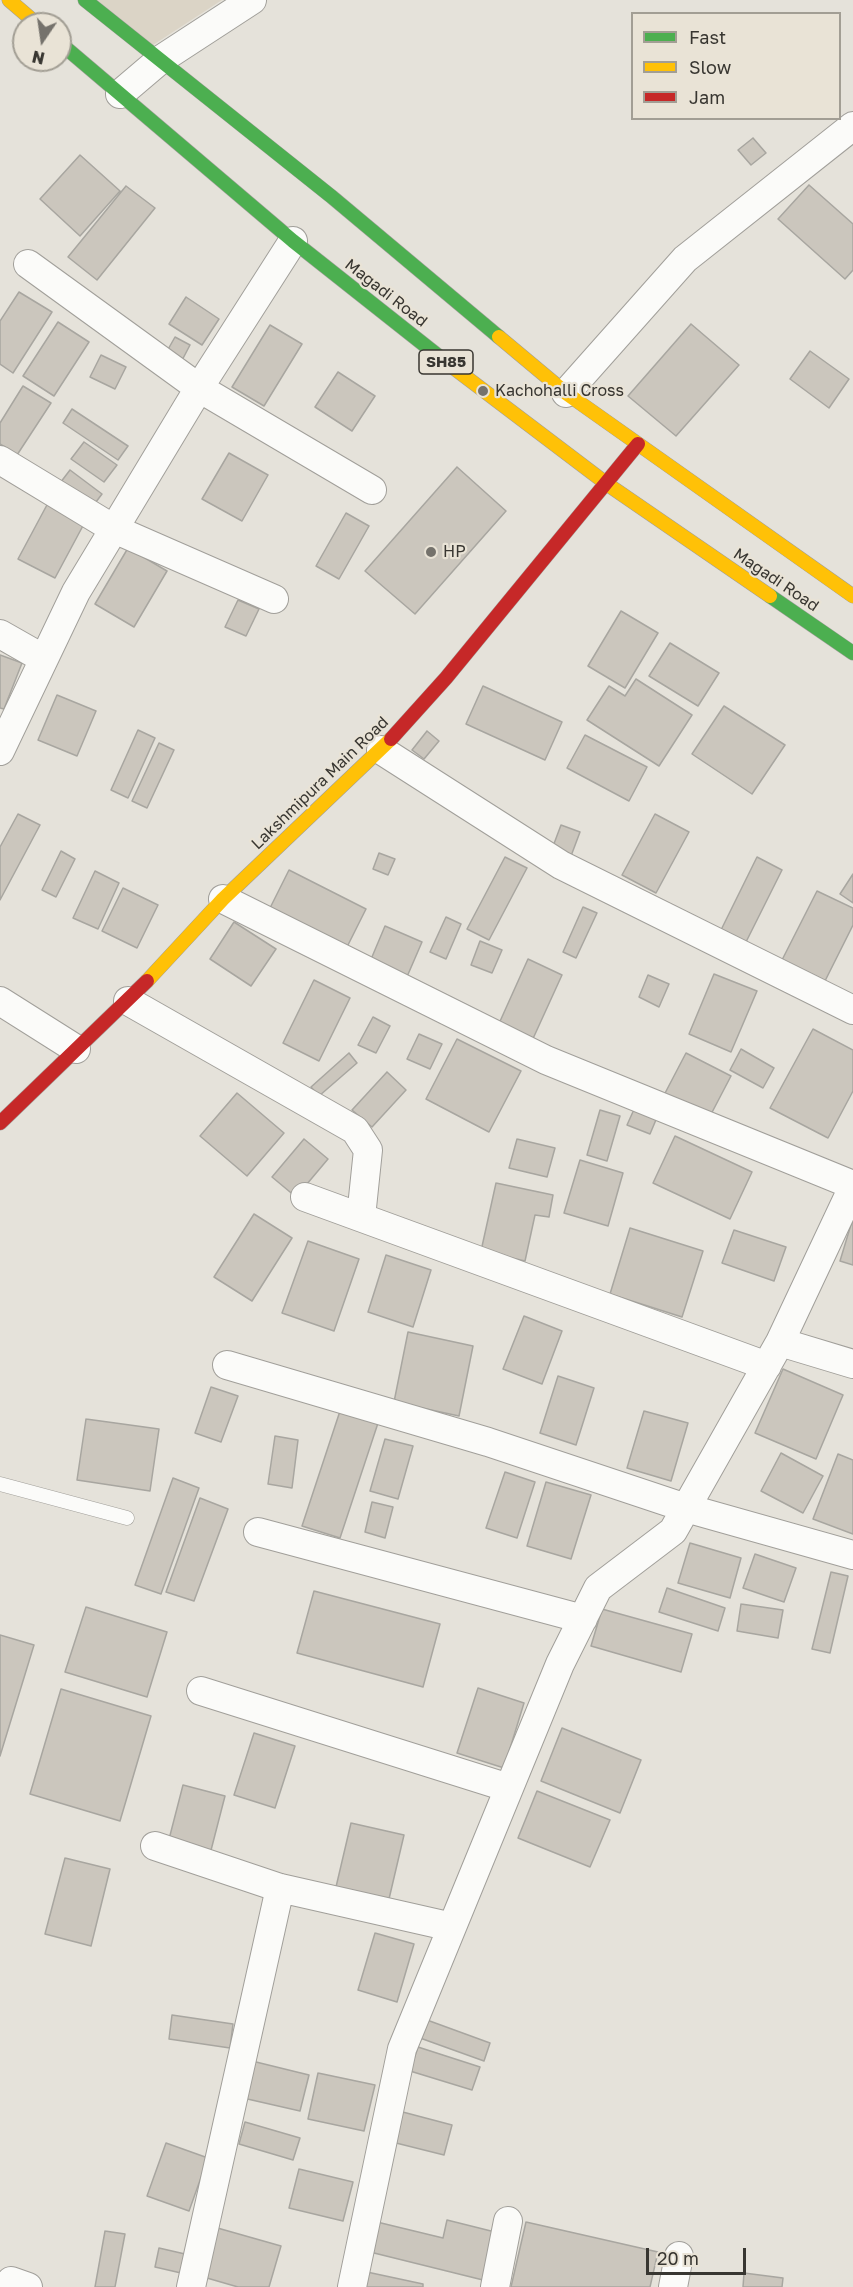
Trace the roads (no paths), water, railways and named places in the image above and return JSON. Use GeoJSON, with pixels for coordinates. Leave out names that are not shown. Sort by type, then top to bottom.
{"type":"FeatureCollection","features":[{"type":"Feature","properties":{"kind":"main road"},"geometry":{"type":"LineString","coordinates":[[9,0],[23,12]]}},
{"type":"Feature","properties":{"kind":"main road","name":"Magadi Road"},"geometry":{"type":"LineString","coordinates":[[85,0],[332,197],[566,393],[853,596]]}},
{"type":"Feature","properties":{"kind":"main road","name":"Magadi Road"},"geometry":{"type":"LineString","coordinates":[[72,53],[294,241],[483,391],[607,484],[853,653]]}},
{"type":"Feature","properties":{"kind":"main road","name":"Lakshmipura Main Road"},"geometry":{"type":"LineString","coordinates":[[0,1123],[128,1001],[223,898],[381,750],[446,678],[638,444]]}},
{"type":"Feature","properties":{"kind":"street"},"geometry":{"type":"LineString","coordinates":[[120,94],[160,60],[252,0]]}},
{"type":"Feature","properties":{"kind":"street"},"geometry":{"type":"LineString","coordinates":[[566,393],[685,259],[853,126]]}},
{"type":"Feature","properties":{"kind":"street"},"geometry":{"type":"LineString","coordinates":[[0,751],[76,592],[199,388],[294,241]]}},
{"type":"Feature","properties":{"kind":"street"},"geometry":{"type":"LineString","coordinates":[[28,264],[199,388],[372,490]]}},
{"type":"Feature","properties":{"kind":"street"},"geometry":{"type":"LineString","coordinates":[[0,460],[114,529],[273,599]]}},
{"type":"Feature","properties":{"kind":"street"},"geometry":{"type":"LineString","coordinates":[[0,634],[44,659]]}},
{"type":"Feature","properties":{"kind":"street"},"geometry":{"type":"LineString","coordinates":[[381,750],[561,865],[853,1010]]}},
{"type":"Feature","properties":{"kind":"street"},"geometry":{"type":"LineString","coordinates":[[223,898],[546,1060],[853,1186],[774,1354],[673,1531],[598,1588],[560,1664],[402,2049],[352,2287]]}},
{"type":"Feature","properties":{"kind":"street"},"geometry":{"type":"LineString","coordinates":[[0,1001],[76,1049]]}},
{"type":"Feature","properties":{"kind":"street"},"geometry":{"type":"LineString","coordinates":[[128,1001],[355,1130],[368,1150],[361,1217]]}},
{"type":"Feature","properties":{"kind":"street"},"geometry":{"type":"LineString","coordinates":[[305,1197],[774,1354],[853,1364]]}},
{"type":"Feature","properties":{"kind":"street"},"geometry":{"type":"LineString","coordinates":[[227,1365],[488,1442],[686,1508],[853,1555]]}},
{"type":"Feature","properties":{"kind":"street"},"geometry":{"type":"LineString","coordinates":[[258,1532],[583,1619]]}},
{"type":"Feature","properties":{"kind":"street"},"geometry":{"type":"LineString","coordinates":[[201,1690],[509,1788]]}},
{"type":"Feature","properties":{"kind":"street"},"geometry":{"type":"LineString","coordinates":[[155,1846],[280,1888],[452,1928]]}},
{"type":"Feature","properties":{"kind":"street"},"geometry":{"type":"LineString","coordinates":[[191,2287],[280,1888]]}},
{"type":"Feature","properties":{"kind":"street"},"geometry":{"type":"LineString","coordinates":[[495,2287],[508,2221]]}},
{"type":"Feature","properties":{"kind":"street"},"geometry":{"type":"LineString","coordinates":[[672,2287],[679,2256]]}},
{"type":"Feature","properties":{"kind":"lane"},"geometry":{"type":"LineString","coordinates":[[0,1484],[127,1518]]}},
{"type":"Feature","properties":{"kind":"place","name":"Kachohalli Cross"},"geometry":{"type":"Point","coordinates":[483,391]}},
{"type":"Feature","properties":{"kind":"place","name":"HP"},"geometry":{"type":"Point","coordinates":[431,552]}}]}
